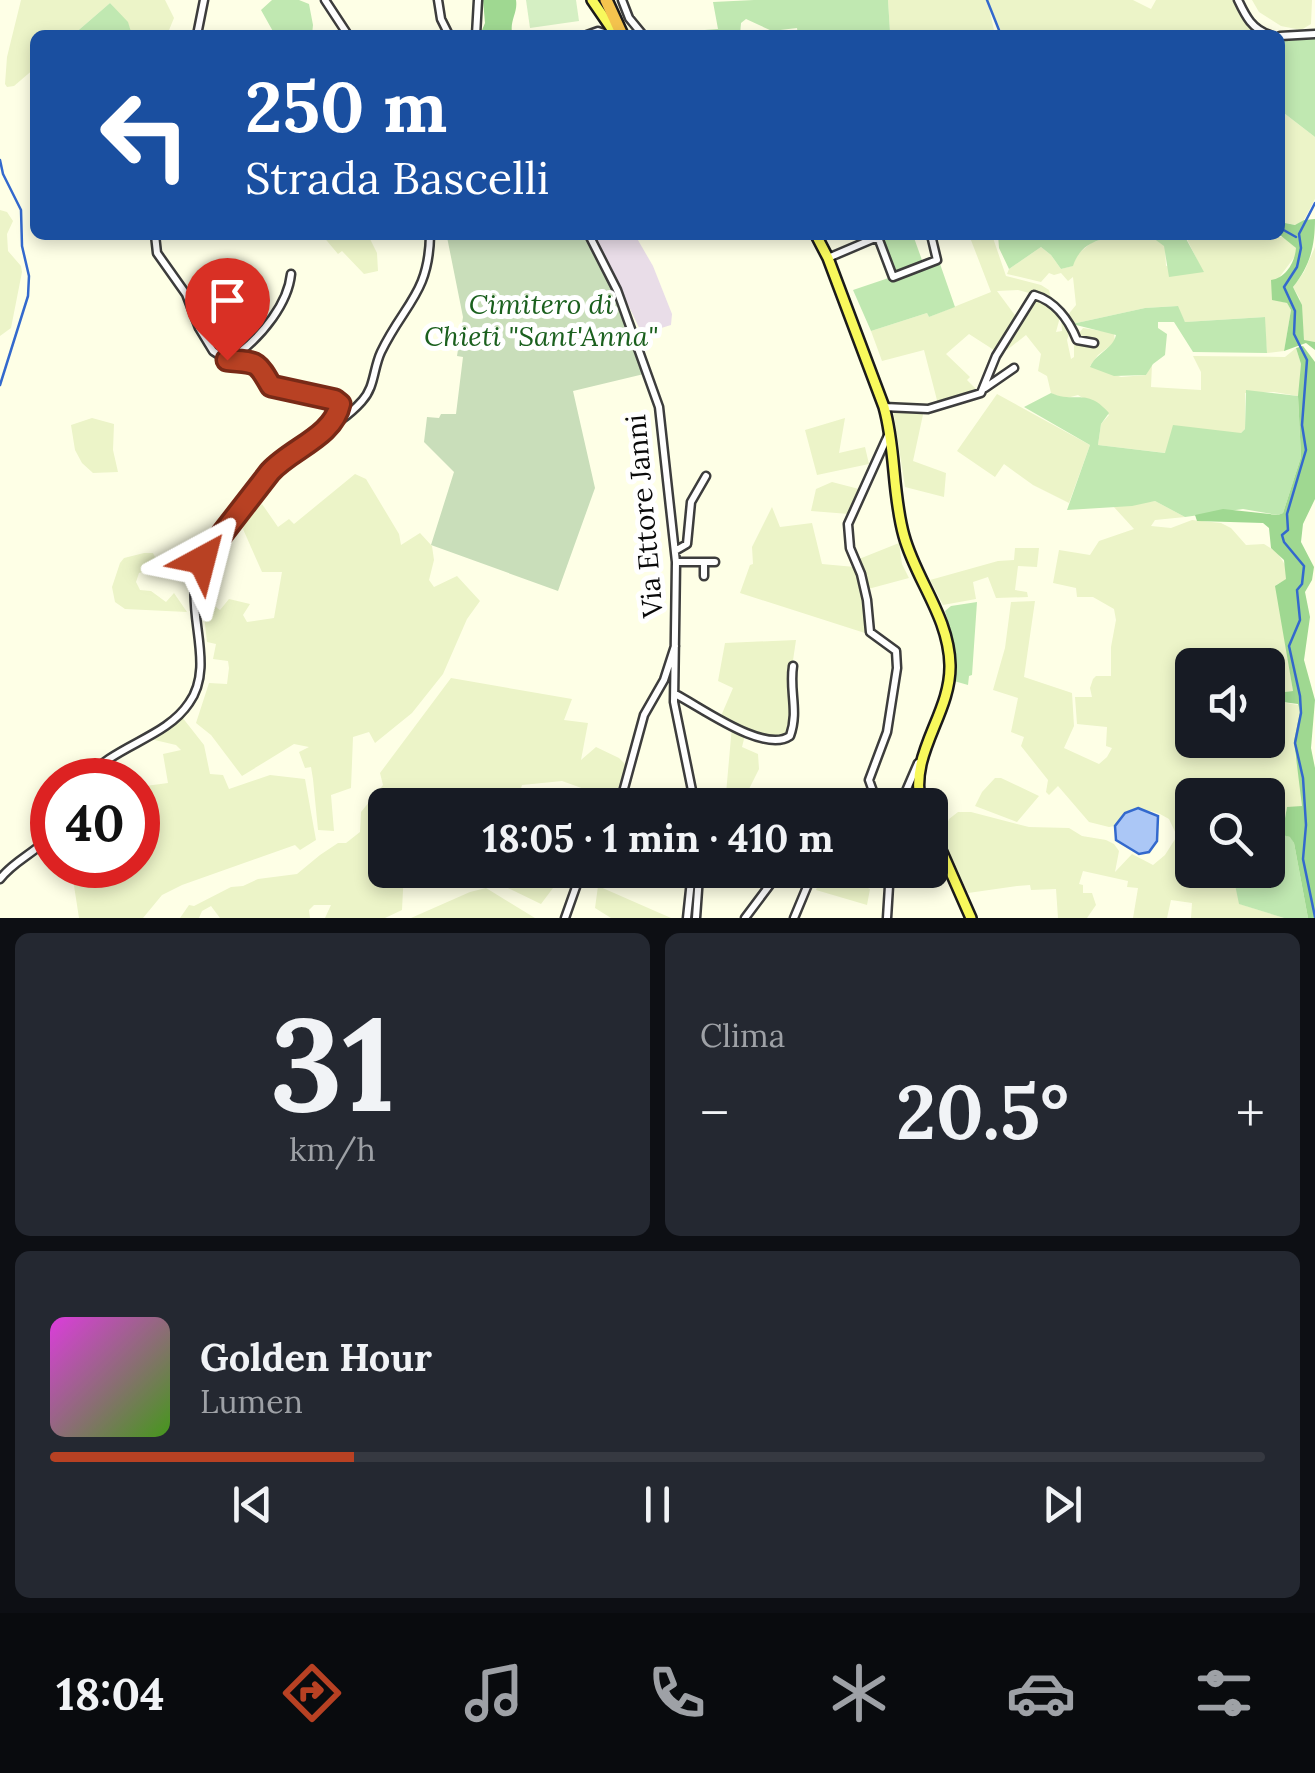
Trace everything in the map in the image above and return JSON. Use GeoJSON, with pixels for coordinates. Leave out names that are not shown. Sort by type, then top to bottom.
{"type":"FeatureCollection","features":[{"type":"Feature","properties":{"kind":"highway"},"geometry":{"type":"LineString","coordinates":[[599,0],[614,30]]}},
{"type":"Feature","properties":{"kind":"main road"},"geometry":{"type":"LineString","coordinates":[[819,240],[884,408],[903,534],[940,614],[950,668],[944,697],[920,758],[918,788]]}},
{"type":"Feature","properties":{"kind":"main road"},"geometry":{"type":"LineString","coordinates":[[948,866],[971,918]]}},
{"type":"Feature","properties":{"kind":"street"},"geometry":{"type":"LineString","coordinates":[[199,30],[204,0]]}},
{"type":"Feature","properties":{"kind":"street"},"geometry":{"type":"LineString","coordinates":[[325,0],[345,30]]}},
{"type":"Feature","properties":{"kind":"street"},"geometry":{"type":"LineString","coordinates":[[438,0],[446,30]]}},
{"type":"Feature","properties":{"kind":"street"},"geometry":{"type":"LineString","coordinates":[[476,30],[478,0]]}},
{"type":"Feature","properties":{"kind":"street"},"geometry":{"type":"LineString","coordinates":[[622,0],[638,30]]}},
{"type":"Feature","properties":{"kind":"street"},"geometry":{"type":"LineString","coordinates":[[1238,0],[1257,30]]}},
{"type":"Feature","properties":{"kind":"street"},"geometry":{"type":"LineString","coordinates":[[1285,36],[1315,34]]}},
{"type":"Feature","properties":{"kind":"street"},"geometry":{"type":"LineString","coordinates":[[156,240],[157,253],[186,294],[213,351],[223,359],[259,365],[271,386],[278,389],[335,400],[340,404],[339,410],[330,428]]}},
{"type":"Feature","properties":{"kind":"street"},"geometry":{"type":"LineString","coordinates":[[108,758],[172,720],[188,706],[200,672],[195,586],[202,560],[280,461],[349,415],[371,389],[380,353],[420,290],[429,264],[430,240]]}},
{"type":"Feature","properties":{"kind":"street","name":"Via Ettore Janni"},"geometry":{"type":"LineString","coordinates":[[592,240],[617,290],[658,407],[676,562],[674,693],[692,788]]}},
{"type":"Feature","properties":{"kind":"street"},"geometry":{"type":"LineString","coordinates":[[828,258],[870,240]]}},
{"type":"Feature","properties":{"kind":"street"},"geometry":{"type":"LineString","coordinates":[[879,240],[892,277],[937,260],[932,240]]}},
{"type":"Feature","properties":{"kind":"street"},"geometry":{"type":"LineString","coordinates":[[238,361],[239,353],[255,342],[266,327],[290,284],[291,274]]}},
{"type":"Feature","properties":{"kind":"street"},"geometry":{"type":"LineString","coordinates":[[981,393],[1001,347],[1034,295],[1053,305],[1070,325],[1076,340],[1094,343]]}},
{"type":"Feature","properties":{"kind":"street"},"geometry":{"type":"LineString","coordinates":[[884,408],[928,409],[981,393],[1014,368]]}},
{"type":"Feature","properties":{"kind":"street"},"geometry":{"type":"LineString","coordinates":[[873,788],[870,780],[887,732],[896,652],[870,632],[848,524],[890,430]]}},
{"type":"Feature","properties":{"kind":"street"},"geometry":{"type":"LineString","coordinates":[[675,551],[687,544],[691,502],[706,476]]}},
{"type":"Feature","properties":{"kind":"street"},"geometry":{"type":"LineString","coordinates":[[676,562],[715,562]]}},
{"type":"Feature","properties":{"kind":"street"},"geometry":{"type":"LineString","coordinates":[[704,562],[704,576]]}},
{"type":"Feature","properties":{"kind":"street"},"geometry":{"type":"LineString","coordinates":[[623,788],[644,715],[664,680],[676,645]]}},
{"type":"Feature","properties":{"kind":"street"},"geometry":{"type":"LineString","coordinates":[[674,693],[745,732],[783,741],[790,736],[796,714],[793,666]]}},
{"type":"Feature","properties":{"kind":"street"},"geometry":{"type":"LineString","coordinates":[[907,788],[920,758]]}},
{"type":"Feature","properties":{"kind":"street"},"geometry":{"type":"LineString","coordinates":[[0,879],[16,860],[30,852]]}},
{"type":"Feature","properties":{"kind":"street"},"geometry":{"type":"LineString","coordinates":[[565,918],[576,888]]}},
{"type":"Feature","properties":{"kind":"street"},"geometry":{"type":"LineString","coordinates":[[687,918],[690,888]]}},
{"type":"Feature","properties":{"kind":"street"},"geometry":{"type":"LineString","coordinates":[[696,918],[698,888]]}},
{"type":"Feature","properties":{"kind":"street"},"geometry":{"type":"LineString","coordinates":[[746,918],[768,888]]}},
{"type":"Feature","properties":{"kind":"street"},"geometry":{"type":"LineString","coordinates":[[794,918],[806,888]]}},
{"type":"Feature","properties":{"kind":"street"},"geometry":{"type":"LineString","coordinates":[[888,918],[889,888]]}},
{"type":"Feature","properties":{"kind":"shaded area"},"geometry":{"type":"Polygon","coordinates":[[[597,240],[638,240],[653,266],[672,314],[671,325],[642,334],[597,240]]]}},
{"type":"Feature","properties":{"kind":"green space"},"geometry":{"type":"Polygon","coordinates":[[[21,0],[165,0],[174,18],[169,30],[130,30],[110,3],[79,30],[30,30],[30,72],[7,87],[7,57],[21,0]]]}},
{"type":"Feature","properties":{"kind":"green space"},"geometry":{"type":"Polygon","coordinates":[[[272,0],[299,0],[309,4],[312,30],[272,30],[261,10],[272,0]]]}},
{"type":"Feature","properties":{"kind":"green space"},"geometry":{"type":"Polygon","coordinates":[[[483,0],[516,0],[512,30],[482,30],[483,0]]]}},
{"type":"Feature","properties":{"kind":"green space"},"geometry":{"type":"Polygon","coordinates":[[[526,0],[576,0],[579,21],[530,28],[526,0]]]}},
{"type":"Feature","properties":{"kind":"green space"},"geometry":{"type":"Polygon","coordinates":[[[888,0],[1133,0],[1151,9],[1156,0],[1235,0],[1246,21],[1257,30],[1001,30],[988,2],[994,30],[890,30],[888,0]]]}},
{"type":"Feature","properties":{"kind":"green space"},"geometry":{"type":"Polygon","coordinates":[[[888,0],[890,30],[770,30],[746,19],[740,30],[704,30],[718,29],[713,2],[888,0]]]}},
{"type":"Feature","properties":{"kind":"green space"},"geometry":{"type":"Polygon","coordinates":[[[1252,0],[1312,0],[1311,24],[1301,30],[1281,26],[1259,12],[1252,0]]]}},
{"type":"Feature","properties":{"kind":"green space"},"geometry":{"type":"Polygon","coordinates":[[[110,3],[130,30],[79,30],[110,3]]]}},
{"type":"Feature","properties":{"kind":"green space"},"geometry":{"type":"Polygon","coordinates":[[[1315,36],[1315,137],[1285,114],[1285,39],[1315,36]]]}},
{"type":"Feature","properties":{"kind":"green space"},"geometry":{"type":"Polygon","coordinates":[[[1285,114],[1315,137],[1315,199],[1304,220],[1296,225],[1285,223],[1285,114]]]}},
{"type":"Feature","properties":{"kind":"green space"},"geometry":{"type":"Polygon","coordinates":[[[0,210],[13,221],[7,234],[8,251],[22,272],[11,328],[0,336],[0,210]]]}},
{"type":"Feature","properties":{"kind":"green space"},"geometry":{"type":"Polygon","coordinates":[[[1315,219],[1314,238],[1304,271],[1293,287],[1302,305],[1304,340],[1315,342],[1315,350],[1306,343],[1284,351],[1291,310],[1287,303],[1272,300],[1271,280],[1281,276],[1294,259],[1296,248],[1285,239],[1285,223],[1295,225],[1315,219]]]}},
{"type":"Feature","properties":{"kind":"green space"},"geometry":{"type":"Polygon","coordinates":[[[1285,237],[1296,248],[1296,255],[1278,279],[1272,299],[1287,303],[1291,310],[1284,351],[1267,353],[1264,317],[1185,322],[1177,306],[1145,308],[1072,324],[1067,316],[1076,305],[1073,277],[1068,281],[1061,273],[1049,273],[1041,282],[1007,274],[1041,247],[1061,269],[1072,266],[1078,254],[1091,243],[1158,240],[1165,246],[1166,266],[1203,272],[1187,240],[1285,237]]]}},
{"type":"Feature","properties":{"kind":"green space"},"geometry":{"type":"Polygon","coordinates":[[[326,240],[370,240],[377,253],[378,271],[364,274],[342,251],[338,254],[326,240]]]}},
{"type":"Feature","properties":{"kind":"green space","name":"Cimitero di Chieti \"Sant'Anna\""},"geometry":{"type":"Polygon","coordinates":[[[448,240],[586,240],[610,286],[638,356],[644,374],[573,391],[595,488],[558,591],[431,545],[454,472],[424,442],[427,417],[456,414],[463,357],[457,356],[463,317],[448,240]]]}},
{"type":"Feature","properties":{"kind":"green space"},"geometry":{"type":"Polygon","coordinates":[[[881,240],[915,240],[923,263],[894,275],[881,240]]]}},
{"type":"Feature","properties":{"kind":"green space"},"geometry":{"type":"Polygon","coordinates":[[[971,240],[994,240],[1006,276],[1049,290],[1060,317],[1056,332],[1062,331],[1061,317],[1070,331],[1067,340],[1071,359],[1074,340],[1083,328],[1114,333],[1115,342],[1090,366],[1121,377],[1146,375],[1152,364],[1151,387],[1201,390],[1201,372],[1193,356],[1285,357],[1296,348],[1301,364],[1300,392],[1298,396],[1245,393],[1245,429],[1241,433],[1166,453],[1098,445],[1101,424],[1109,415],[1078,395],[1063,399],[1051,393],[1047,376],[1038,371],[1041,354],[1026,335],[1004,349],[1037,295],[1018,290],[997,291],[1017,318],[997,352],[969,334],[946,354],[970,377],[967,380],[978,391],[938,404],[924,350],[882,361],[871,331],[927,313],[929,317],[991,292],[971,240]]]}},
{"type":"Feature","properties":{"kind":"green space"},"geometry":{"type":"Polygon","coordinates":[[[998,240],[1100,240],[1082,250],[1073,266],[1061,269],[1041,247],[1009,269],[998,240]]]}},
{"type":"Feature","properties":{"kind":"green space"},"geometry":{"type":"Polygon","coordinates":[[[1156,240],[1187,240],[1204,272],[1169,277],[1164,246],[1156,240]]]}},
{"type":"Feature","properties":{"kind":"green space"},"geometry":{"type":"Polygon","coordinates":[[[1315,247],[1315,342],[1304,341],[1300,299],[1293,287],[1315,247]]]}},
{"type":"Feature","properties":{"kind":"green space"},"geometry":{"type":"Polygon","coordinates":[[[939,261],[955,307],[871,331],[853,290],[939,261]]]}},
{"type":"Feature","properties":{"kind":"green space"},"geometry":{"type":"Polygon","coordinates":[[[1178,306],[1185,322],[1265,317],[1267,353],[1193,352],[1174,322],[1158,322],[1158,328],[1167,334],[1165,355],[1146,375],[1114,376],[1090,367],[1116,335],[1072,324],[1145,308],[1178,306]]]}},
{"type":"Feature","properties":{"kind":"green space"},"geometry":{"type":"Polygon","coordinates":[[[1303,346],[1315,362],[1315,499],[1303,524],[1301,542],[1314,567],[1305,592],[1310,617],[1304,660],[1315,700],[1311,748],[1315,768],[1315,918],[1308,918],[1294,843],[1285,836],[1287,807],[1302,806],[1294,741],[1300,712],[1298,704],[1285,702],[1285,692],[1293,691],[1275,586],[1286,579],[1284,560],[1271,548],[1269,528],[1263,523],[1197,521],[1195,515],[1223,509],[1283,513],[1301,457],[1301,364],[1296,348],[1303,346]]]}},
{"type":"Feature","properties":{"kind":"green space"},"geometry":{"type":"Polygon","coordinates":[[[1246,390],[1298,396],[1301,457],[1283,513],[1278,515],[1243,509],[1185,517],[1155,501],[1067,510],[1090,445],[1024,407],[1051,393],[1094,400],[1109,413],[1101,424],[1098,445],[1165,453],[1173,425],[1241,433],[1245,429],[1246,390]]]}},
{"type":"Feature","properties":{"kind":"green space"},"geometry":{"type":"Polygon","coordinates":[[[997,394],[1090,445],[1069,503],[1033,485],[1004,464],[995,477],[957,451],[997,394]]]}},
{"type":"Feature","properties":{"kind":"green space"},"geometry":{"type":"Polygon","coordinates":[[[893,409],[924,410],[913,461],[946,473],[944,497],[905,487],[893,409]]]}},
{"type":"Feature","properties":{"kind":"green space"},"geometry":{"type":"Polygon","coordinates":[[[92,418],[114,424],[113,450],[118,472],[93,473],[75,450],[71,425],[92,418]]]}},
{"type":"Feature","properties":{"kind":"green space"},"geometry":{"type":"Polygon","coordinates":[[[845,418],[839,453],[865,447],[869,464],[817,475],[805,430],[845,418]]]}},
{"type":"Feature","properties":{"kind":"green space"},"geometry":{"type":"Polygon","coordinates":[[[355,474],[366,479],[399,534],[401,545],[420,533],[432,546],[434,560],[429,580],[434,587],[457,576],[480,601],[467,619],[443,674],[412,713],[375,743],[369,732],[353,737],[351,788],[331,795],[334,831],[318,830],[311,767],[305,768],[299,752],[309,747],[294,744],[242,776],[211,735],[196,723],[209,683],[227,684],[229,668],[228,661],[213,659],[216,644],[207,642],[202,597],[220,610],[229,599],[250,604],[243,615],[247,622],[274,618],[282,572],[262,572],[243,529],[247,516],[262,504],[278,527],[289,519],[294,524],[355,474]]]}},
{"type":"Feature","properties":{"kind":"green space"},"geometry":{"type":"Polygon","coordinates":[[[832,482],[859,489],[849,514],[811,511],[816,489],[832,482]]]}},
{"type":"Feature","properties":{"kind":"green space"},"geometry":{"type":"Polygon","coordinates":[[[1155,501],[1185,517],[1155,520],[1151,526],[1171,528],[1192,520],[1221,523],[1246,545],[1264,544],[1277,552],[1287,568],[1287,579],[1276,585],[1293,691],[1285,692],[1285,648],[1175,648],[1175,758],[1285,758],[1285,703],[1298,705],[1295,755],[1302,807],[1287,807],[1285,818],[1285,778],[1175,778],[1175,832],[1169,819],[1151,811],[1125,813],[1115,826],[1089,822],[1058,786],[1049,795],[1046,792],[1048,780],[1021,746],[1024,737],[1011,732],[1018,698],[993,690],[1005,648],[1011,602],[1035,601],[1024,677],[1072,693],[1074,726],[1064,748],[1099,764],[1112,748],[1106,746],[1107,727],[1077,724],[1075,697],[1092,697],[1093,679],[1111,676],[1114,609],[1093,597],[1077,597],[1076,588],[1053,583],[1059,550],[1090,555],[1099,541],[1134,529],[1113,506],[1155,501]]]}},
{"type":"Feature","properties":{"kind":"green space"},"geometry":{"type":"Polygon","coordinates":[[[772,507],[780,527],[812,523],[822,564],[855,567],[868,634],[740,593],[753,564],[752,547],[772,507]]]}},
{"type":"Feature","properties":{"kind":"green space"},"geometry":{"type":"Polygon","coordinates":[[[899,543],[909,578],[868,589],[859,559],[899,543]]]}},
{"type":"Feature","properties":{"kind":"green space"},"geometry":{"type":"Polygon","coordinates":[[[1015,548],[1039,548],[1037,567],[1018,566],[1015,590],[1027,592],[1028,597],[996,598],[988,577],[973,582],[976,599],[943,605],[930,580],[1014,560],[1015,548]]]}},
{"type":"Feature","properties":{"kind":"green space"},"geometry":{"type":"Polygon","coordinates":[[[153,553],[165,565],[139,573],[136,582],[140,590],[151,591],[166,602],[174,593],[187,612],[125,609],[115,602],[112,587],[120,563],[124,558],[153,553]]]}},
{"type":"Feature","properties":{"kind":"green space"},"geometry":{"type":"Polygon","coordinates":[[[977,602],[968,685],[954,681],[955,646],[945,611],[951,606],[977,602]]]}},
{"type":"Feature","properties":{"kind":"green space"},"geometry":{"type":"Polygon","coordinates":[[[796,640],[791,674],[794,718],[789,743],[746,731],[742,747],[758,754],[759,769],[750,788],[727,788],[732,726],[721,716],[733,688],[718,681],[725,643],[796,640]]]}},
{"type":"Feature","properties":{"kind":"green space"},"geometry":{"type":"Polygon","coordinates":[[[451,678],[572,699],[564,720],[588,723],[581,760],[596,747],[628,767],[620,788],[582,788],[562,781],[521,788],[381,788],[380,773],[451,678]]]}},
{"type":"Feature","properties":{"kind":"green space"},"geometry":{"type":"Polygon","coordinates":[[[182,717],[204,745],[210,774],[223,775],[229,789],[270,775],[305,779],[316,840],[300,850],[295,845],[182,885],[162,895],[143,918],[79,918],[74,888],[160,888],[160,784],[168,783],[163,754],[181,750],[176,745],[146,738],[182,717]]]}},
{"type":"Feature","properties":{"kind":"green space"},"geometry":{"type":"Polygon","coordinates":[[[995,778],[1039,796],[1017,822],[975,806],[995,778]]]}},
{"type":"Feature","properties":{"kind":"green space"},"geometry":{"type":"Polygon","coordinates":[[[368,803],[368,888],[403,888],[402,910],[385,918],[325,918],[331,905],[314,905],[309,910],[310,918],[220,918],[211,906],[199,918],[180,918],[189,905],[231,887],[297,874],[338,843],[346,843],[360,832],[361,812],[368,803]]]}},
{"type":"Feature","properties":{"kind":"green space"},"geometry":{"type":"Polygon","coordinates":[[[958,812],[971,812],[1029,827],[1069,828],[1082,836],[1114,844],[1119,851],[1115,872],[1132,854],[1153,865],[1175,839],[1175,888],[1236,888],[1240,904],[1284,918],[1191,918],[1192,903],[1171,900],[1167,918],[1133,918],[1138,888],[1127,887],[1128,881],[1083,871],[1079,884],[1083,885],[1083,893],[1092,893],[1096,905],[1087,918],[1058,918],[1056,889],[1031,890],[1030,885],[968,893],[948,851],[948,822],[958,812]]]}},
{"type":"Feature","properties":{"kind":"green space"},"geometry":{"type":"Polygon","coordinates":[[[1285,836],[1291,837],[1308,918],[1284,918],[1239,904],[1236,888],[1285,888],[1285,836]]]}},
{"type":"Feature","properties":{"kind":"green space"},"geometry":{"type":"Polygon","coordinates":[[[486,888],[535,918],[411,918],[486,888]]]}},
{"type":"Feature","properties":{"kind":"green space"},"geometry":{"type":"Polygon","coordinates":[[[508,888],[553,888],[541,904],[508,888]]]}},
{"type":"Feature","properties":{"kind":"green space"},"geometry":{"type":"Polygon","coordinates":[[[598,888],[603,888],[671,918],[611,918],[595,908],[598,888]]]}},
{"type":"Feature","properties":{"kind":"green space"},"geometry":{"type":"Polygon","coordinates":[[[817,888],[870,889],[867,905],[817,888]]]}},
{"type":"Feature","properties":{"kind":"water"},"geometry":{"type":"Polygon","coordinates":[[[1138,808],[1158,816],[1157,841],[1149,852],[1139,854],[1116,840],[1115,826],[1125,813],[1138,808]]]}},
{"type":"Feature","properties":{"kind":"waterway"},"geometry":{"type":"LineString","coordinates":[[987,0],[999,30]]}},
{"type":"Feature","properties":{"kind":"waterway"},"geometry":{"type":"LineString","coordinates":[[0,160],[21,210],[22,246],[29,276],[28,296],[0,385]]}},
{"type":"Feature","properties":{"kind":"waterway"},"geometry":{"type":"LineString","coordinates":[[1315,203],[1299,234],[1297,267],[1284,287],[1295,311],[1294,334],[1307,360],[1302,425],[1306,450],[1287,514],[1288,530],[1282,535],[1304,566],[1302,584],[1297,590],[1300,620],[1289,646],[1300,696],[1295,743],[1303,778],[1303,859],[1315,917]]}},
{"type":"Feature","properties":{"kind":"waterway"},"geometry":{"type":"LineString","coordinates":[[1285,231],[1296,237]]}},
{"type":"Feature","properties":{"kind":"route"},"geometry":{"type":"LineString","coordinates":[[202,560],[280,461],[330,428],[340,404],[278,389],[271,386],[259,365],[227,360]]}}]}
